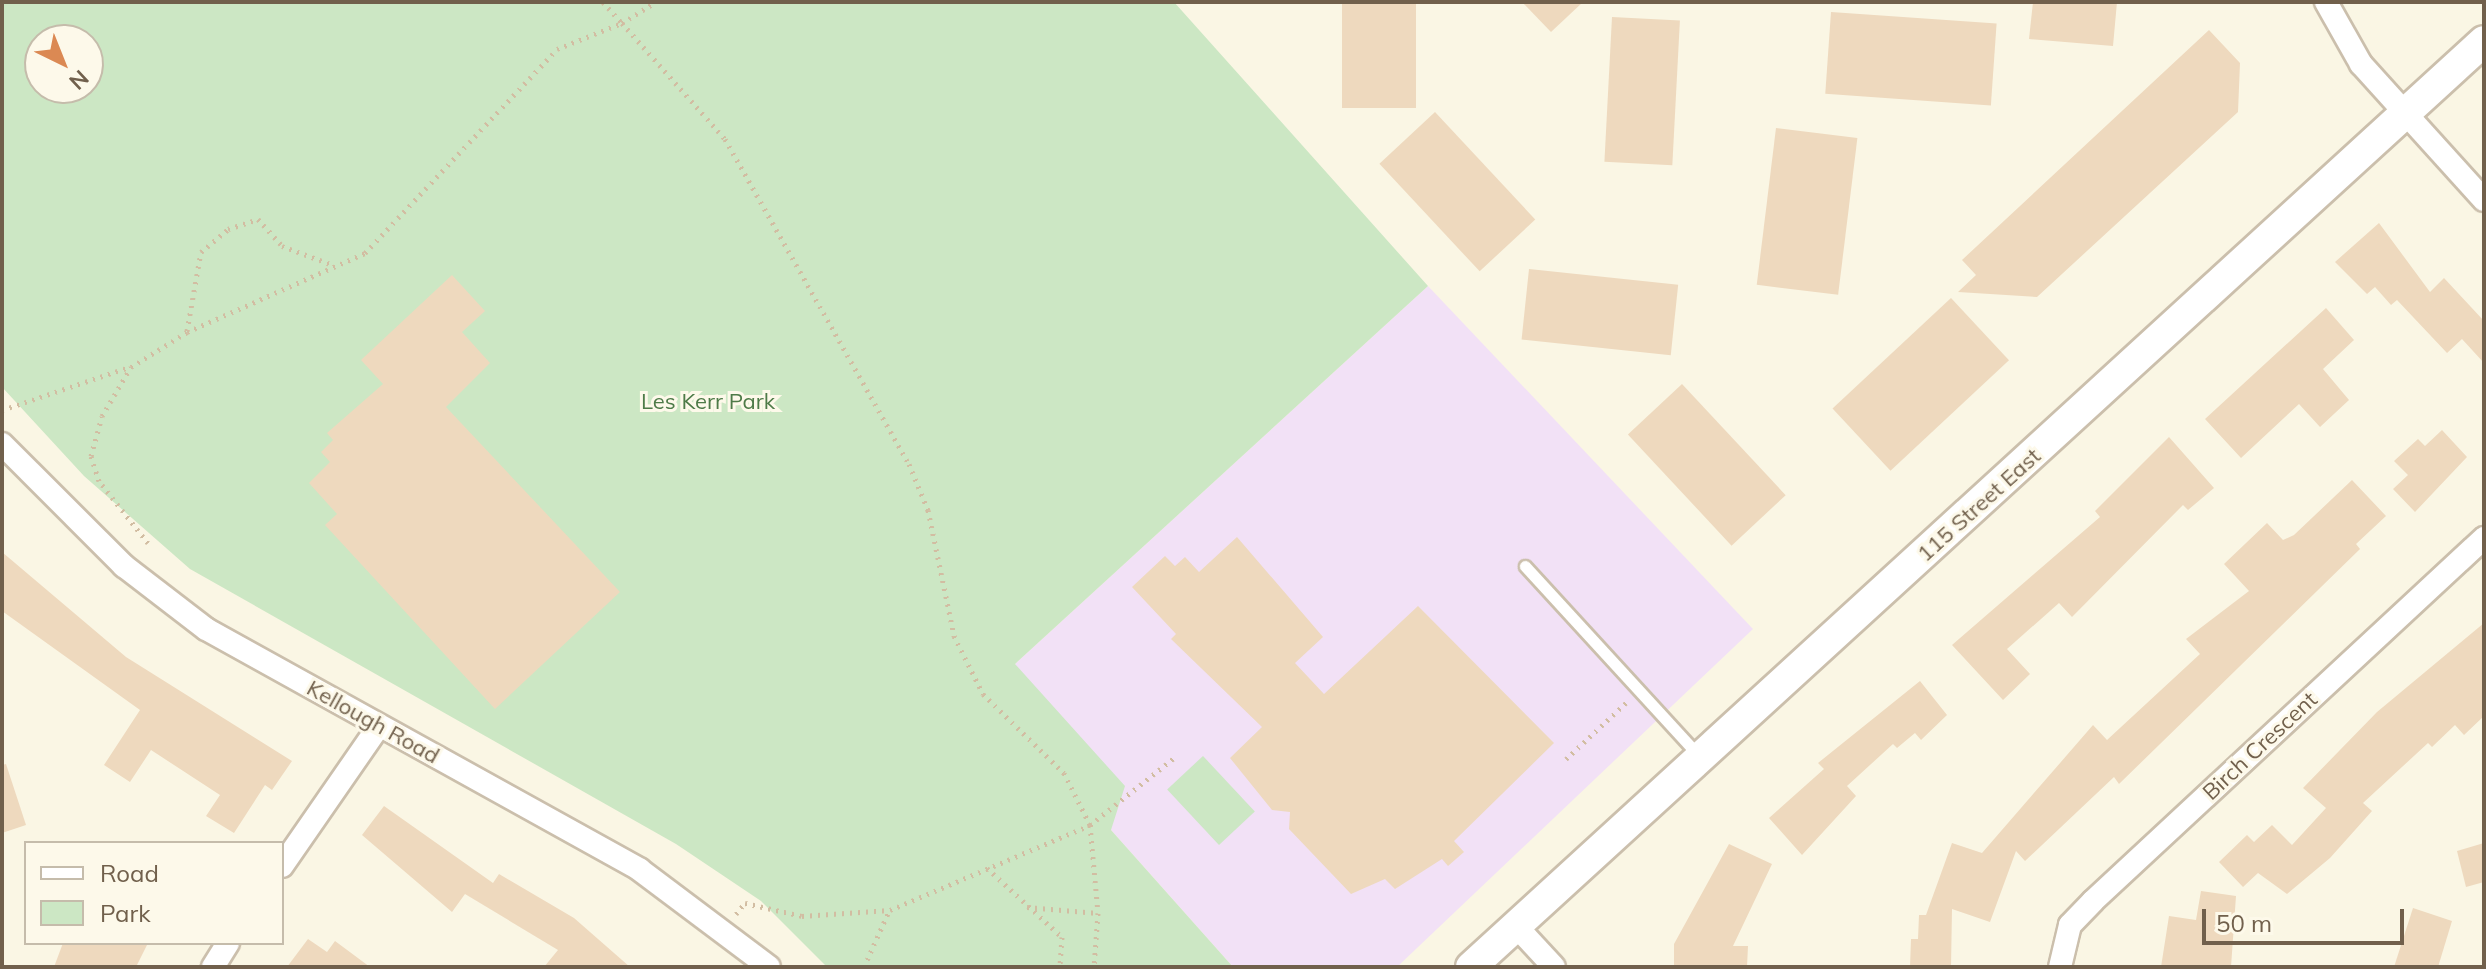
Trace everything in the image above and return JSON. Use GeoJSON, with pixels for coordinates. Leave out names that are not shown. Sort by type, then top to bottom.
{"type":"FeatureCollection","features":[{"type":"Feature","properties":{"kind":"street"},"geometry":{"type":"LineString","coordinates":[[2326,2],[2361,64],[2484,200]]}},
{"type":"Feature","properties":{"kind":"street","name":"115 Street East"},"geometry":{"type":"LineString","coordinates":[[1471,967],[1703,760],[2484,41]]}},
{"type":"Feature","properties":{"kind":"street","name":"Kellough Road"},"geometry":{"type":"LineString","coordinates":[[2,444],[141,580],[206,629],[640,870],[769,967]]}},
{"type":"Feature","properties":{"kind":"street","name":"Birch Crescent"},"geometry":{"type":"LineString","coordinates":[[2060,967],[2070,925],[2093,901],[2484,538]]}},
{"type":"Feature","properties":{"kind":"street"},"geometry":{"type":"LineString","coordinates":[[284,863],[379,726]]}},
{"type":"Feature","properties":{"kind":"street"},"geometry":{"type":"LineString","coordinates":[[1517,927],[1554,967]]}},
{"type":"Feature","properties":{"kind":"street"},"geometry":{"type":"LineString","coordinates":[[213,967],[227,945]]}},
{"type":"Feature","properties":{"kind":"lane"},"geometry":{"type":"LineString","coordinates":[[1525,566],[1703,760]]}},
{"type":"Feature","properties":{"kind":"path"},"geometry":{"type":"LineString","coordinates":[[603,2],[725,139],[778,225],[828,329],[909,464],[928,510],[954,636],[983,694],[1064,773],[1090,825],[1098,913],[1094,967]]}},
{"type":"Feature","properties":{"kind":"path"},"geometry":{"type":"LineString","coordinates":[[2,410],[10,403],[131,367],[187,332],[365,253],[414,207],[557,49],[622,23],[655,2]]}},
{"type":"Feature","properties":{"kind":"path"},"geometry":{"type":"LineString","coordinates":[[187,332],[201,252],[228,229],[258,219],[282,246],[333,265]]}},
{"type":"Feature","properties":{"kind":"path"},"geometry":{"type":"LineString","coordinates":[[131,367],[102,416],[91,456],[99,481],[148,543]]}},
{"type":"Feature","properties":{"kind":"path"},"geometry":{"type":"LineString","coordinates":[[1566,759],[1639,691]]}},
{"type":"Feature","properties":{"kind":"path"},"geometry":{"type":"LineString","coordinates":[[745,903],[802,916],[890,910],[1090,825],[1174,758]]}},
{"type":"Feature","properties":{"kind":"path"},"geometry":{"type":"LineString","coordinates":[[987,868],[1062,937],[1060,967]]}},
{"type":"Feature","properties":{"kind":"path"},"geometry":{"type":"LineString","coordinates":[[1026,907],[1098,913]]}},
{"type":"Feature","properties":{"kind":"path"},"geometry":{"type":"LineString","coordinates":[[864,967],[890,910]]}},
{"type":"Feature","properties":{"kind":"shaded area"},"geometry":{"type":"Polygon","coordinates":[[[1428,286],[1753,629],[1397,967],[1233,967],[1111,830],[1015,664],[1428,286]]]}},
{"type":"Feature","properties":{"kind":"green space","name":"Les Kerr Park"},"geometry":{"type":"Polygon","coordinates":[[[2,2],[1174,2],[1428,286],[1015,664],[1125,786],[1111,830],[1233,967],[827,967],[761,901],[676,844],[190,569],[84,476],[2,387],[2,2]]]}},
{"type":"Feature","properties":{"kind":"green space"},"geometry":{"type":"Polygon","coordinates":[[[1203,756],[1255,812],[1219,845],[1167,789],[1203,756]]]}},
{"type":"Feature","properties":{"kind":"building"},"geometry":{"type":"Polygon","coordinates":[[[1342,2],[1416,2],[1416,108],[1342,108],[1342,2]]]}},
{"type":"Feature","properties":{"kind":"building"},"geometry":{"type":"Polygon","coordinates":[[[1522,2],[1583,2],[1551,32],[1522,2]]]}},
{"type":"Feature","properties":{"kind":"building"},"geometry":{"type":"Polygon","coordinates":[[[2033,2],[2117,2],[2113,46],[2029,39],[2033,2]]]}},
{"type":"Feature","properties":{"kind":"building"},"geometry":{"type":"Polygon","coordinates":[[[1831,12],[1997,24],[1991,105],[1825,94],[1831,12]]]}},
{"type":"Feature","properties":{"kind":"building"},"geometry":{"type":"Polygon","coordinates":[[[1612,17],[1680,21],[1672,165],[1604,162],[1612,17]]]}},
{"type":"Feature","properties":{"kind":"building"},"geometry":{"type":"Polygon","coordinates":[[[2209,30],[2240,63],[2238,112],[2037,297],[1958,292],[1976,275],[1962,260],[2209,30]]]}},
{"type":"Feature","properties":{"kind":"building"},"geometry":{"type":"Polygon","coordinates":[[[1435,112],[1535,220],[1480,271],[1379,164],[1435,112]]]}},
{"type":"Feature","properties":{"kind":"building"},"geometry":{"type":"Polygon","coordinates":[[[1776,128],[1857,138],[1838,295],[1757,285],[1776,128]]]}},
{"type":"Feature","properties":{"kind":"building"},"geometry":{"type":"Polygon","coordinates":[[[2379,223],[2430,292],[2444,278],[2484,321],[2484,363],[2462,339],[2447,353],[2397,300],[2391,305],[2375,287],[2367,294],[2335,262],[2379,223]]]}},
{"type":"Feature","properties":{"kind":"building"},"geometry":{"type":"Polygon","coordinates":[[[1529,269],[1678,285],[1671,355],[1522,340],[1529,269]]]}},
{"type":"Feature","properties":{"kind":"building"},"geometry":{"type":"Polygon","coordinates":[[[452,275],[485,311],[462,332],[490,363],[446,407],[620,592],[495,709],[325,525],[337,514],[309,483],[330,462],[321,452],[333,440],[327,433],[383,384],[361,360],[452,275]]]}},
{"type":"Feature","properties":{"kind":"building"},"geometry":{"type":"Polygon","coordinates":[[[1951,298],[2009,360],[1890,471],[1833,408],[1951,298]]]}},
{"type":"Feature","properties":{"kind":"building"},"geometry":{"type":"Polygon","coordinates":[[[2326,308],[2354,340],[2323,369],[2349,400],[2320,427],[2299,404],[2241,458],[2205,419],[2326,308]]]}},
{"type":"Feature","properties":{"kind":"building"},"geometry":{"type":"Polygon","coordinates":[[[1682,384],[1786,495],[1732,546],[1628,434],[1682,384]]]}},
{"type":"Feature","properties":{"kind":"building"},"geometry":{"type":"Polygon","coordinates":[[[2442,430],[2467,457],[2415,512],[2393,489],[2408,475],[2394,461],[2418,439],[2425,446],[2442,430]]]}},
{"type":"Feature","properties":{"kind":"building"},"geometry":{"type":"Polygon","coordinates":[[[2169,437],[2214,488],[2188,510],[2183,505],[2072,617],[2059,603],[2007,649],[2030,674],[2003,700],[1952,645],[2100,517],[2095,511],[2169,437]]]}},
{"type":"Feature","properties":{"kind":"building"},"geometry":{"type":"Polygon","coordinates":[[[2352,480],[2386,516],[2356,544],[2360,549],[2119,784],[2114,777],[2025,861],[2016,851],[1990,922],[1952,909],[1951,967],[1910,967],[1911,939],[1918,939],[1919,915],[1926,915],[1952,843],[1982,853],[2093,725],[2107,740],[2200,654],[2186,639],[2249,591],[2224,564],[2267,523],[2283,540],[2294,535],[2352,480]]]}},
{"type":"Feature","properties":{"kind":"building"},"geometry":{"type":"Polygon","coordinates":[[[1237,537],[1323,637],[1295,663],[1324,694],[1418,606],[1554,743],[1454,841],[1464,852],[1448,866],[1442,859],[1395,889],[1385,879],[1351,894],[1289,829],[1290,812],[1272,810],[1230,758],[1262,727],[1171,639],[1176,634],[1132,587],[1165,556],[1175,566],[1185,557],[1199,572],[1237,537]]]}},
{"type":"Feature","properties":{"kind":"building"},"geometry":{"type":"Polygon","coordinates":[[[2,552],[126,657],[292,761],[272,790],[265,785],[234,833],[206,816],[220,795],[151,750],[130,782],[104,765],[140,710],[2,611],[2,552]]]}},
{"type":"Feature","properties":{"kind":"building"},"geometry":{"type":"Polygon","coordinates":[[[2484,623],[2484,716],[2464,735],[2455,725],[2432,747],[2428,743],[2363,803],[2372,811],[2330,858],[2287,894],[2258,873],[2243,887],[2219,862],[2247,835],[2254,842],[2272,825],[2292,845],[2326,808],[2303,788],[2377,712],[2484,623]]]}},
{"type":"Feature","properties":{"kind":"building"},"geometry":{"type":"Polygon","coordinates":[[[1920,681],[1947,715],[1921,740],[1915,733],[1897,748],[1893,744],[1847,786],[1856,796],[1802,855],[1769,818],[1824,769],[1818,763],[1920,681]]]}},
{"type":"Feature","properties":{"kind":"building"},"geometry":{"type":"Polygon","coordinates":[[[6,764],[26,825],[2,833],[2,765],[6,764]]]}},
{"type":"Feature","properties":{"kind":"building"},"geometry":{"type":"Polygon","coordinates":[[[384,806],[493,883],[499,874],[574,918],[630,967],[544,967],[558,950],[465,894],[452,912],[362,835],[384,806]]]}},
{"type":"Feature","properties":{"kind":"building"},"geometry":{"type":"Polygon","coordinates":[[[2484,843],[2484,882],[2466,887],[2457,851],[2484,843]]]}},
{"type":"Feature","properties":{"kind":"building"},"geometry":{"type":"Polygon","coordinates":[[[1729,844],[1772,864],[1733,946],[1748,946],[1747,967],[1674,967],[1674,944],[1729,844]]]}},
{"type":"Feature","properties":{"kind":"building"},"geometry":{"type":"Polygon","coordinates":[[[2201,891],[2236,896],[2231,967],[2161,967],[2169,916],[2196,920],[2201,891]]]}},
{"type":"Feature","properties":{"kind":"building"},"geometry":{"type":"Polygon","coordinates":[[[2413,908],[2452,921],[2438,967],[2394,967],[2413,908]]]}},
{"type":"Feature","properties":{"kind":"building"},"geometry":{"type":"Polygon","coordinates":[[[308,939],[327,952],[335,941],[370,967],[287,967],[308,939]]]}},
{"type":"Feature","properties":{"kind":"building"},"geometry":{"type":"Polygon","coordinates":[[[62,945],[147,945],[136,967],[54,967],[62,945]]]}}]}
